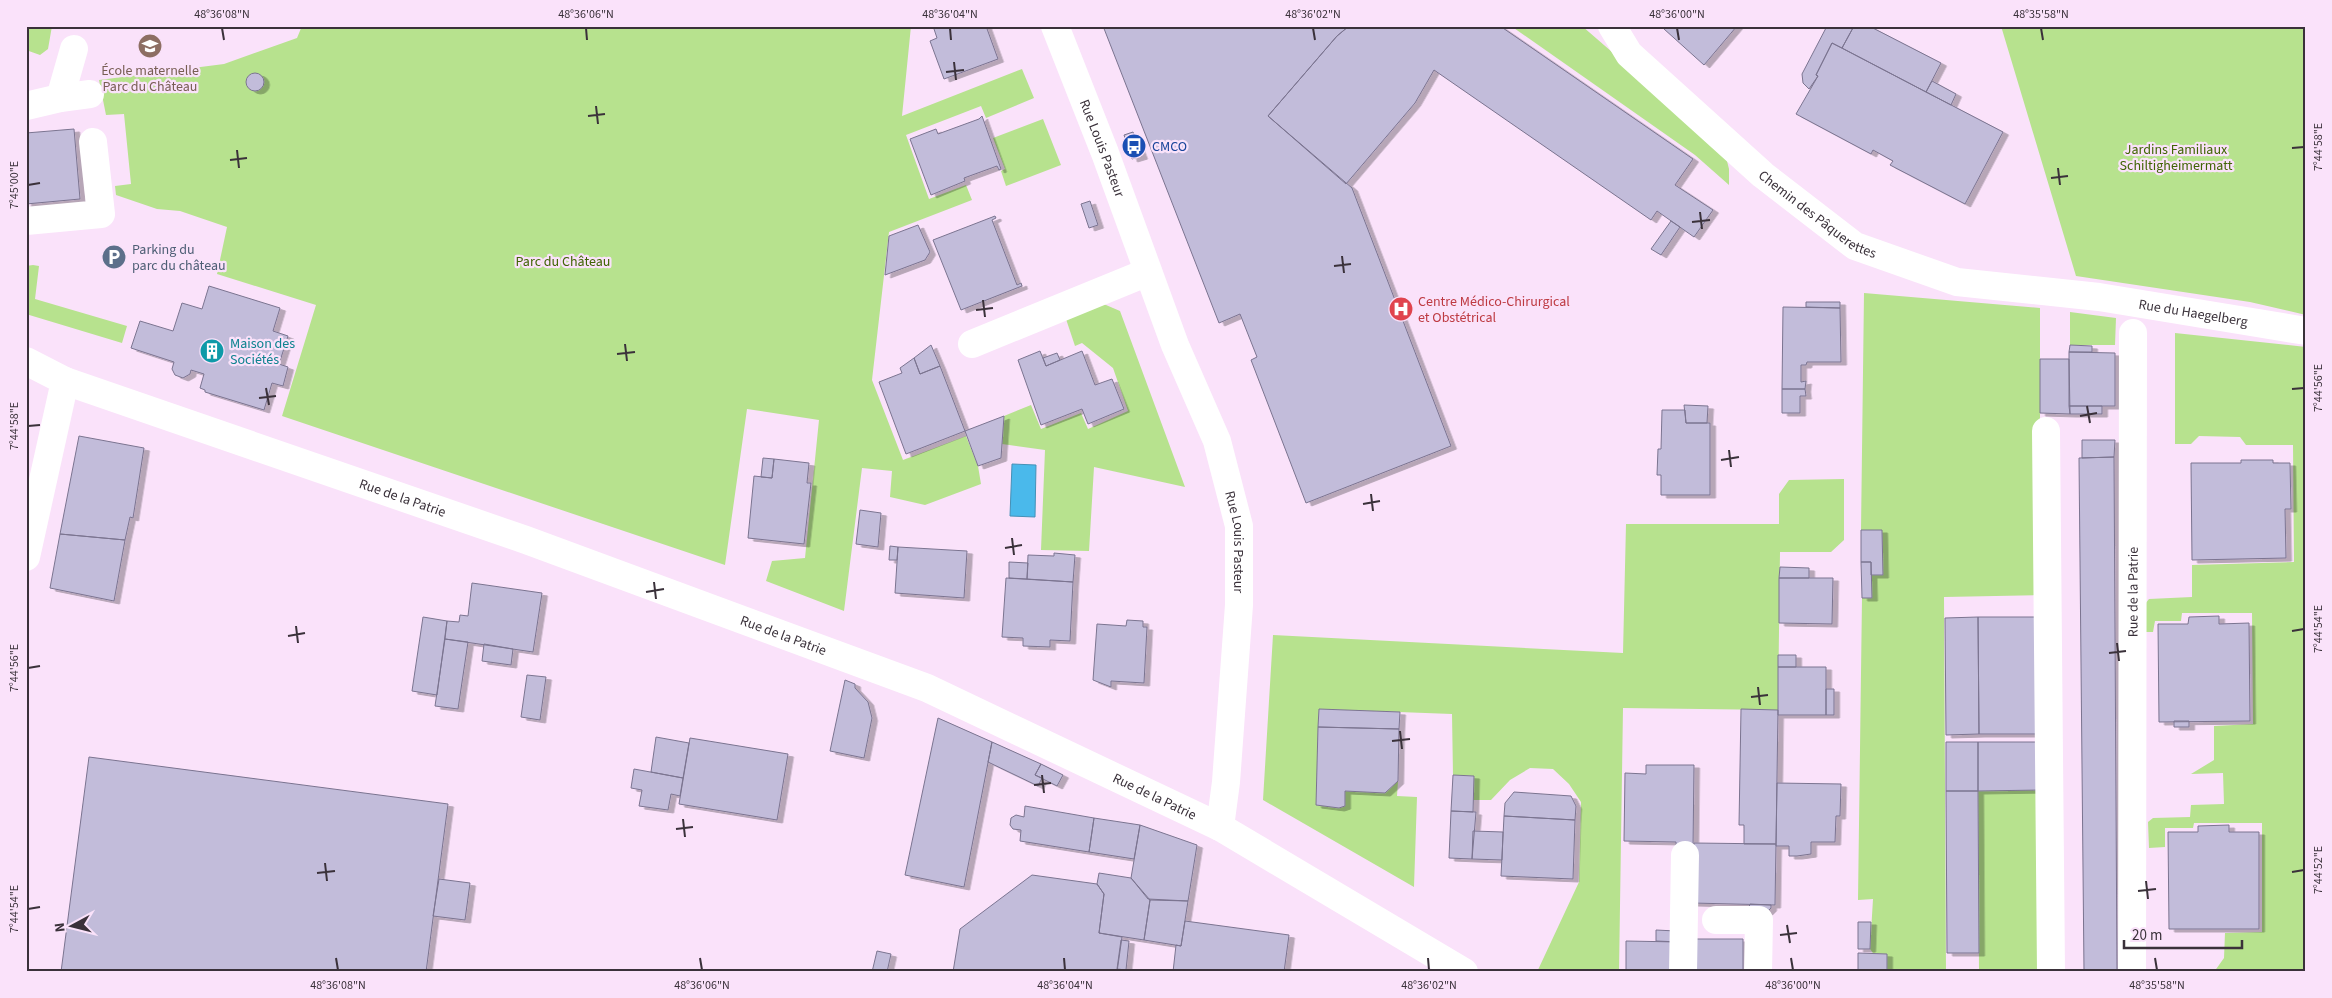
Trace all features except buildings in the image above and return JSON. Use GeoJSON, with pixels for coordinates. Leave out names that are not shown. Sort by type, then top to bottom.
{"type":"FeatureCollection","features":[{"type":"Feature","properties":{"kind":"street","name":"Rue Louis Pasteur"},"geometry":{"type":"LineString","coordinates":[[1055,26],[1105,153],[1175,345],[1217,441],[1239,526],[1239,605],[1226,782],[1220,827]]}},
{"type":"Feature","properties":{"kind":"street","name":"Chemin des Pâquerettes"},"geometry":{"type":"LineString","coordinates":[[1612,26],[1629,54],[1763,175],[1855,246],[1957,282],[2081,295]]}},
{"type":"Feature","properties":{"kind":"street"},"geometry":{"type":"LineString","coordinates":[[60,98],[74,49]]}},
{"type":"Feature","properties":{"kind":"street"},"geometry":{"type":"LineString","coordinates":[[26,106],[60,98],[90,94]]}},
{"type":"Feature","properties":{"kind":"street"},"geometry":{"type":"LineString","coordinates":[[26,221],[101,214],[93,142]]}},
{"type":"Feature","properties":{"kind":"street"},"geometry":{"type":"LineString","coordinates":[[972,344],[1148,272]]}},
{"type":"Feature","properties":{"kind":"street","name":"Rue du Haegelberg"},"geometry":{"type":"LineString","coordinates":[[2081,295],[2306,331]]}},
{"type":"Feature","properties":{"kind":"street","name":"Rue de la Patrie"},"geometry":{"type":"LineString","coordinates":[[2132,972],[2133,333]]}},
{"type":"Feature","properties":{"kind":"street","name":"Rue de la Patrie"},"geometry":{"type":"LineString","coordinates":[[26,361],[65,381],[526,540],[927,688],[1220,827],[1464,972]]}},
{"type":"Feature","properties":{"kind":"street"},"geometry":{"type":"LineString","coordinates":[[26,557],[34,483],[65,381]]}},
{"type":"Feature","properties":{"kind":"street"},"geometry":{"type":"LineString","coordinates":[[2046,431],[2051,972]]}},
{"type":"Feature","properties":{"kind":"street"},"geometry":{"type":"LineString","coordinates":[[1683,972],[1685,855]]}},
{"type":"Feature","properties":{"kind":"street"},"geometry":{"type":"LineString","coordinates":[[1716,920],[1759,920],[1758,972]]}},
{"type":"Feature","properties":{"kind":"green space"},"geometry":{"type":"Polygon","coordinates":[[[26,26],[52,26],[48,49],[40,55],[26,50],[26,26]]]}},
{"type":"Feature","properties":{"kind":"green space","name":"Parc du Château"},"geometry":{"type":"Polygon","coordinates":[[[302,26],[911,26],[902,116],[1022,69],[1034,98],[986,118],[981,106],[906,135],[929,199],[966,185],[972,200],[889,232],[872,380],[903,460],[966,436],[978,466],[981,484],[925,505],[890,497],[892,471],[862,468],[844,611],[766,581],[772,561],[805,558],[819,420],[747,409],[725,565],[282,416],[316,305],[217,274],[227,227],[180,211],[157,209],[116,195],[115,186],[131,184],[124,114],[106,115],[99,80],[224,64],[297,38],[302,26]]]}},
{"type":"Feature","properties":{"kind":"green space"},"geometry":{"type":"Polygon","coordinates":[[[1511,26],[1582,26],[1724,149],[1729,169],[1729,185],[1695,155],[1511,26]]]}},
{"type":"Feature","properties":{"kind":"green space","name":"Jardins Familiaux Schiltigheimermatt"},"geometry":{"type":"Polygon","coordinates":[[[2001,26],[2306,26],[2306,315],[2250,302],[2076,276],[2001,26]]]}},
{"type":"Feature","properties":{"kind":"green space"},"geometry":{"type":"Polygon","coordinates":[[[1043,119],[1061,165],[1006,186],[1001,171],[1005,169],[993,138],[1043,119]]]}},
{"type":"Feature","properties":{"kind":"green space"},"geometry":{"type":"Polygon","coordinates":[[[26,266],[39,266],[35,299],[127,326],[122,343],[26,314],[26,266]]]}},
{"type":"Feature","properties":{"kind":"green space"},"geometry":{"type":"Polygon","coordinates":[[[1864,293],[2040,308],[2040,595],[1944,597],[1946,972],[1887,972],[1870,949],[1873,899],[1858,900],[1862,598],[1872,598],[1871,575],[1883,575],[1882,530],[1861,530],[1864,293]]]}},
{"type":"Feature","properties":{"kind":"green space"},"geometry":{"type":"Polygon","coordinates":[[[1099,302],[1120,311],[1185,487],[1094,467],[1089,551],[1041,550],[1045,450],[1002,444],[1004,416],[1031,405],[1041,429],[1081,413],[1088,429],[1128,411],[1113,368],[1082,343],[1075,346],[1065,316],[1099,302]]]}},
{"type":"Feature","properties":{"kind":"green space"},"geometry":{"type":"Polygon","coordinates":[[[2070,312],[2116,318],[2115,345],[2070,345],[2070,312]]]}},
{"type":"Feature","properties":{"kind":"green space"},"geometry":{"type":"Polygon","coordinates":[[[2175,333],[2306,347],[2306,972],[2214,972],[2224,958],[2225,933],[2262,932],[2262,823],[2194,823],[2193,828],[2165,828],[2165,847],[2149,848],[2148,822],[2153,818],[2190,817],[2191,805],[2224,804],[2223,773],[2191,774],[2214,760],[2214,726],[2253,724],[2252,613],[2182,613],[2181,621],[2155,621],[2153,632],[2144,632],[2145,604],[2149,599],[2192,597],[2192,565],[2294,562],[2293,445],[2246,445],[2240,437],[2199,436],[2191,444],[2175,444],[2175,333]]]}},
{"type":"Feature","properties":{"kind":"green space"},"geometry":{"type":"Polygon","coordinates":[[[1844,479],[1844,540],[1831,552],[1780,552],[1778,710],[1623,708],[1619,972],[1537,972],[1579,882],[1581,802],[1569,784],[1553,769],[1530,768],[1510,780],[1491,800],[1473,800],[1474,776],[1453,775],[1452,714],[1319,709],[1316,805],[1338,808],[1345,806],[1345,791],[1385,793],[1398,781],[1397,796],[1417,797],[1414,887],[1263,800],[1273,635],[1623,653],[1626,524],[1779,524],[1779,494],[1789,480],[1844,479]]]}},
{"type":"Feature","properties":{"kind":"green space"},"geometry":{"type":"Polygon","coordinates":[[[2041,790],[2041,972],[1979,972],[1978,791],[2041,790]]]}},
{"type":"Feature","properties":{"kind":"water"},"geometry":{"type":"Polygon","coordinates":[[[1012,464],[1036,465],[1035,517],[1010,516],[1012,464]]]}},
{"type":"Feature","properties":{"kind":"place","name":"École maternelle Parc du Château"},"geometry":{"type":"Point","coordinates":[150,46]}},
{"type":"Feature","properties":{"kind":"place","name":"CMCO"},"geometry":{"type":"Point","coordinates":[1134,146]}},
{"type":"Feature","properties":{"kind":"place","name":"Parking du parc du château"},"geometry":{"type":"Point","coordinates":[114,257]}},
{"type":"Feature","properties":{"kind":"place","name":"Centre Médico-Chirurgical et Obstétrical"},"geometry":{"type":"Point","coordinates":[1401,309]}},
{"type":"Feature","properties":{"kind":"place","name":"Maison des Sociétés"},"geometry":{"type":"Point","coordinates":[212,351]}}]}
